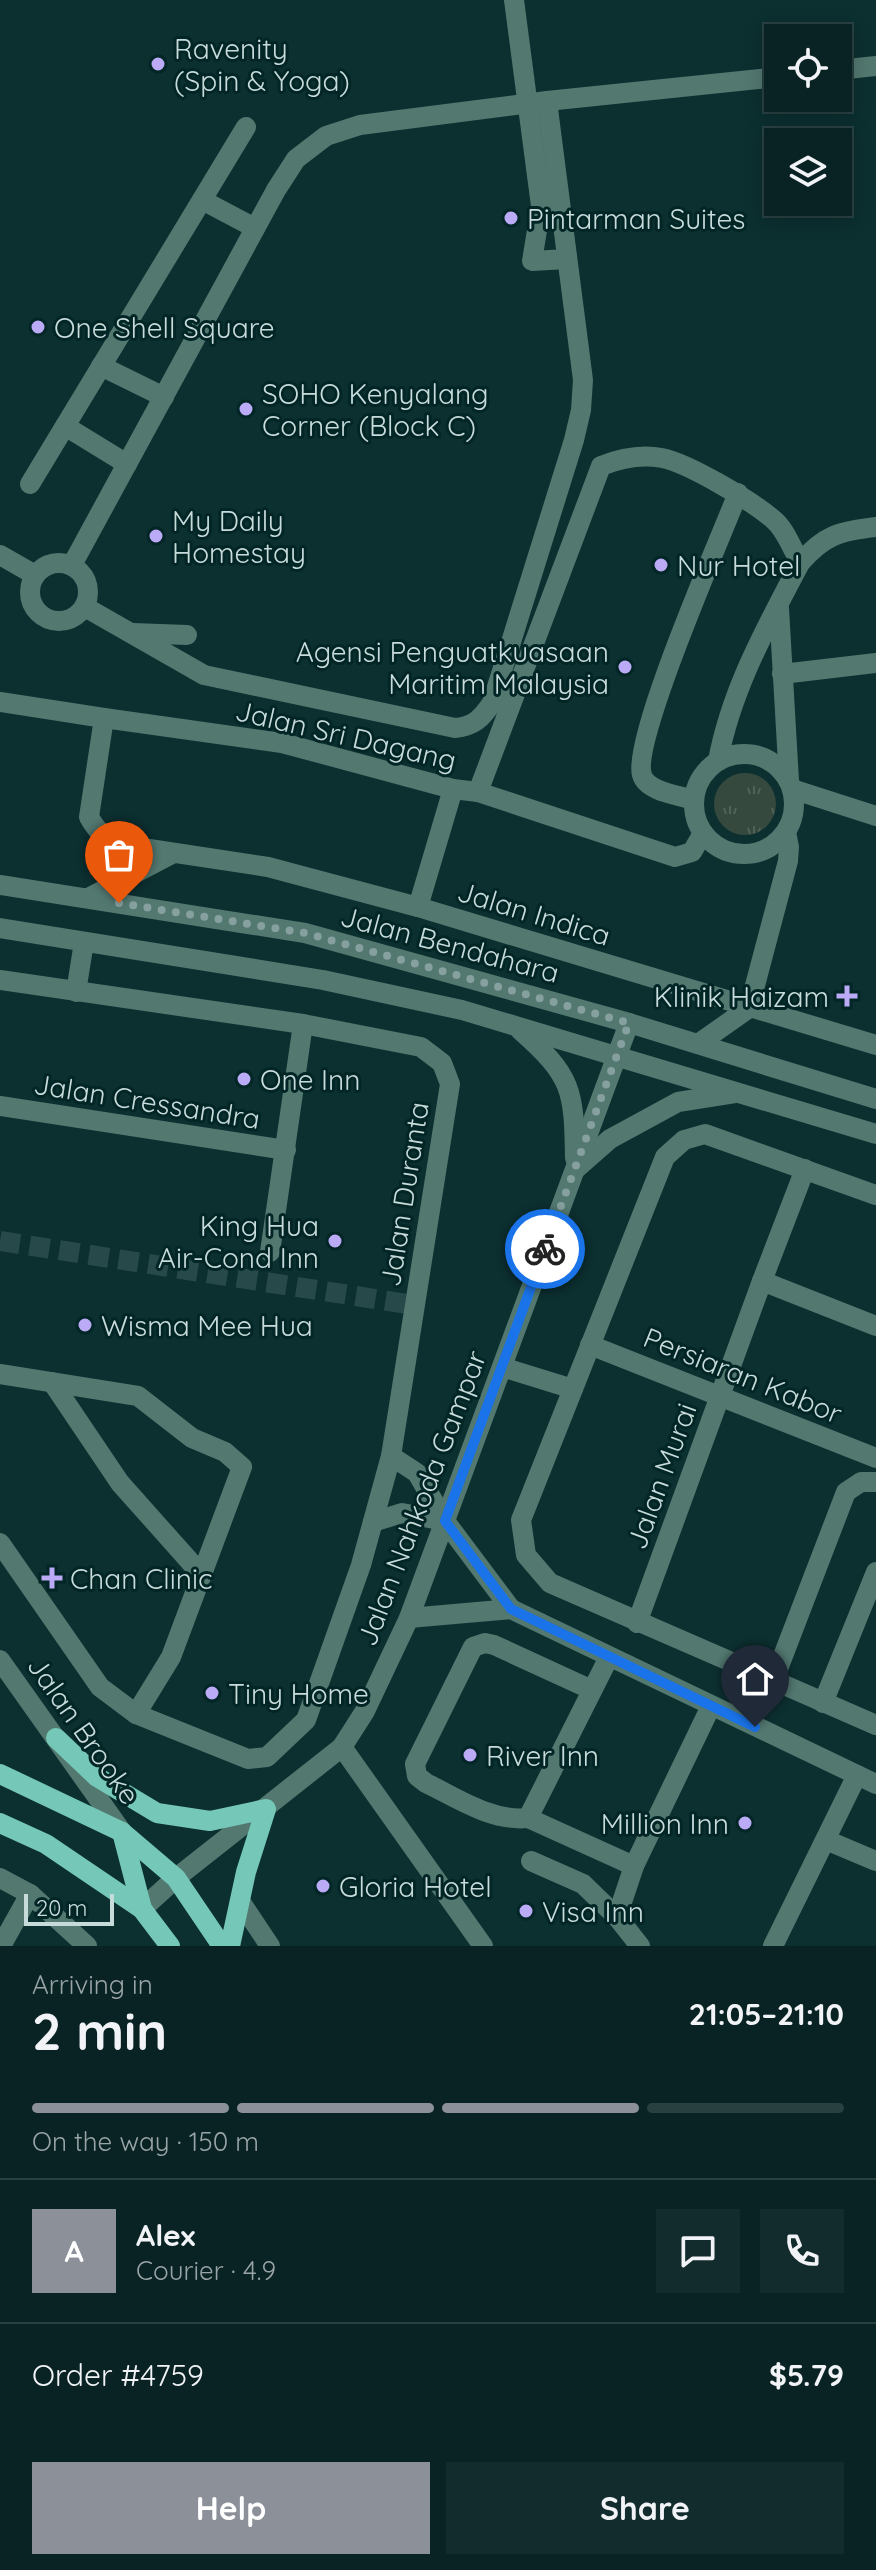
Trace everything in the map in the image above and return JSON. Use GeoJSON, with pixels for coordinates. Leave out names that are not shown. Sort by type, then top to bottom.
{"type":"FeatureCollection","features":[{"type":"Feature","properties":{"kind":"main road"},"geometry":{"type":"LineString","coordinates":[[56,1738],[97,1777],[157,1813],[210,1821],[266,1809],[246,1872],[230,1946]]}},
{"type":"Feature","properties":{"kind":"main road"},"geometry":{"type":"LineString","coordinates":[[0,1774],[122,1832],[176,1878],[222,1946]]}},
{"type":"Feature","properties":{"kind":"main road"},"geometry":{"type":"LineString","coordinates":[[0,1823],[46,1844],[142,1909],[170,1946]]}},
{"type":"Feature","properties":{"kind":"main road"},"geometry":{"type":"LineString","coordinates":[[122,1832],[142,1909]]}},
{"type":"Feature","properties":{"kind":"street"},"geometry":{"type":"LineString","coordinates":[[85,607],[204,675],[455,728],[469,727],[482,718],[492,703],[574,440],[581,410],[583,380],[567,259],[514,0]]}},
{"type":"Feature","properties":{"kind":"street"},"geometry":{"type":"LineString","coordinates":[[852,69],[876,66]]}},
{"type":"Feature","properties":{"kind":"street"},"geometry":{"type":"LineString","coordinates":[[72,565],[255,228],[296,159],[326,136],[360,125],[537,102],[764,78]]}},
{"type":"Feature","properties":{"kind":"street"},"geometry":{"type":"LineString","coordinates":[[537,102],[541,206],[532,261],[567,259]]}},
{"type":"Feature","properties":{"kind":"street"},"geometry":{"type":"LineString","coordinates":[[30,484],[246,127]]}},
{"type":"Feature","properties":{"kind":"street"},"geometry":{"type":"LineString","coordinates":[[202,200],[255,228]]}},
{"type":"Feature","properties":{"kind":"street"},"geometry":{"type":"LineString","coordinates":[[101,366],[164,397]]}},
{"type":"Feature","properties":{"kind":"street"},"geometry":{"type":"LineString","coordinates":[[65,426],[127,464]]}},
{"type":"Feature","properties":{"kind":"street"},"geometry":{"type":"LineString","coordinates":[[478,792],[601,466],[621,458],[665,458],[738,493],[777,523],[800,563]]}},
{"type":"Feature","properties":{"kind":"street"},"geometry":{"type":"LineString","coordinates":[[694,800],[649,786],[642,776],[640,759],[650,718],[738,493]]}},
{"type":"Feature","properties":{"kind":"street"},"geometry":{"type":"LineString","coordinates":[[718,761],[724,725],[738,690],[800,563],[814,547],[831,536],[876,527]]}},
{"type":"Feature","properties":{"kind":"street"},"geometry":{"type":"LineString","coordinates":[[0,555],[35,575]]}},
{"type":"Feature","properties":{"kind":"street"},"geometry":{"type":"LineString","coordinates":[[64,562],[72,565],[80,571],[89,588],[85,607],[70,619],[61,621],[43,616],[31,600],[30,590],[35,575],[47,565],[64,562]]}},
{"type":"Feature","properties":{"kind":"street"},"geometry":{"type":"LineString","coordinates":[[698,1044],[749,1008],[788,861],[786,832],[794,804],[779,604]]}},
{"type":"Feature","properties":{"kind":"street"},"geometry":{"type":"LineString","coordinates":[[129,633],[187,635]]}},
{"type":"Feature","properties":{"kind":"street"},"geometry":{"type":"LineString","coordinates":[[782,674],[876,663]]}},
{"type":"Feature","properties":{"kind":"street","name":"Jalan Sri Dagang"},"geometry":{"type":"LineString","coordinates":[[0,702],[282,743],[453,789],[478,792],[675,857],[692,852],[703,833]]}},
{"type":"Feature","properties":{"kind":"street"},"geometry":{"type":"LineString","coordinates":[[104,718],[89,817],[109,841],[172,854]]}},
{"type":"Feature","properties":{"kind":"street"},"geometry":{"type":"LineString","coordinates":[[786,832],[774,844],[744,854],[729,852],[714,844],[703,833],[696,817],[694,800],[706,771],[731,755],[758,755],[770,761],[791,785],[876,816]]}},
{"type":"Feature","properties":{"kind":"street"},"geometry":{"type":"LineString","coordinates":[[418,907],[453,789]]}},
{"type":"Feature","properties":{"kind":"street"},"geometry":{"type":"LineString","coordinates":[[88,898],[172,854]]}},
{"type":"Feature","properties":{"kind":"street","name":"Jalan Indica"},"geometry":{"type":"LineString","coordinates":[[172,854],[268,867],[418,907],[749,1008],[875,1042]]}},
{"type":"Feature","properties":{"kind":"street","name":"Jalan Bendahara"},"geometry":{"type":"LineString","coordinates":[[0,885],[305,933],[629,1023],[876,1099]]}},
{"type":"Feature","properties":{"kind":"street"},"geometry":{"type":"LineString","coordinates":[[0,928],[323,980],[462,1010],[876,1134]]}},
{"type":"Feature","properties":{"kind":"street"},"geometry":{"type":"LineString","coordinates":[[76,992],[84,942]]}},
{"type":"Feature","properties":{"kind":"street","name":"Jalan Duranta"},"geometry":{"type":"LineString","coordinates":[[0,980],[303,1024],[421,1047],[442,1063],[450,1084],[391,1456],[361,1565],[306,1720],[267,1757],[248,1759],[136,1714]]}},
{"type":"Feature","properties":{"kind":"street","name":"Jalan Nahkoda Gampar"},"geometry":{"type":"LineString","coordinates":[[142,1909],[176,1878],[342,1747],[365,1711],[409,1618],[629,1023]]}},
{"type":"Feature","properties":{"kind":"street","name":"Jalan Cressandra"},"geometry":{"type":"LineString","coordinates":[[270,1252],[303,1024]]}},
{"type":"Feature","properties":{"kind":"street"},"geometry":{"type":"LineString","coordinates":[[514,1025],[551,1058],[569,1086],[574,1117],[575,1170]]}},
{"type":"Feature","properties":{"kind":"street"},"geometry":{"type":"LineString","coordinates":[[575,1170],[610,1139],[678,1102],[743,1092]]}},
{"type":"Feature","properties":{"kind":"street","name":"Jalan Cressandra"},"geometry":{"type":"LineString","coordinates":[[0,1106],[286,1150]]}},
{"type":"Feature","properties":{"kind":"street"},"geometry":{"type":"LineString","coordinates":[[876,1195],[705,1134],[684,1140],[665,1157],[521,1520],[526,1555],[550,1583],[876,1725]]}},
{"type":"Feature","properties":{"kind":"street","name":"Jalan Murai"},"geometry":{"type":"LineString","coordinates":[[637,1623],[805,1169]]}},
{"type":"Feature","properties":{"kind":"street"},"geometry":{"type":"LineString","coordinates":[[762,1281],[876,1326]]}},
{"type":"Feature","properties":{"kind":"street","name":"Persiaran Kabor"},"geometry":{"type":"LineString","coordinates":[[590,1345],[876,1458]]}},
{"type":"Feature","properties":{"kind":"street"},"geometry":{"type":"LineString","coordinates":[[502,1367],[573,1389]]}},
{"type":"Feature","properties":{"kind":"street"},"geometry":{"type":"LineString","coordinates":[[0,1374],[138,1396],[192,1438],[225,1452],[242,1467],[171,1657],[136,1714],[100,1687],[0,1543]]}},
{"type":"Feature","properties":{"kind":"street"},"geometry":{"type":"LineString","coordinates":[[52,1382],[120,1483],[202,1575]]}},
{"type":"Feature","properties":{"kind":"street"},"geometry":{"type":"LineString","coordinates":[[391,1456],[417,1473],[445,1521],[511,1609],[876,1784]]}},
{"type":"Feature","properties":{"kind":"street"},"geometry":{"type":"LineString","coordinates":[[773,1682],[846,1492],[861,1482],[876,1482]]}},
{"type":"Feature","properties":{"kind":"street"},"geometry":{"type":"LineString","coordinates":[[373,1522],[402,1513],[445,1521]]}},
{"type":"Feature","properties":{"kind":"street"},"geometry":{"type":"LineString","coordinates":[[823,1703],[876,1572]]}},
{"type":"Feature","properties":{"kind":"street"},"geometry":{"type":"LineString","coordinates":[[409,1618],[511,1609]]}},
{"type":"Feature","properties":{"kind":"street"},"geometry":{"type":"LineString","coordinates":[[592,1690],[494,1645],[485,1643],[473,1647],[415,1764],[417,1776],[495,1815],[513,1820],[528,1818],[634,1866]]}},
{"type":"Feature","properties":{"kind":"street"},"geometry":{"type":"LineString","coordinates":[[528,1818],[609,1657]]}},
{"type":"Feature","properties":{"kind":"street","name":"Jalan Brooke"},"geometry":{"type":"LineString","coordinates":[[0,1660],[122,1832]]}},
{"type":"Feature","properties":{"kind":"street"},"geometry":{"type":"LineString","coordinates":[[617,1917],[634,1866],[711,1706]]}},
{"type":"Feature","properties":{"kind":"street"},"geometry":{"type":"LineString","coordinates":[[342,1747],[483,1946]]}},
{"type":"Feature","properties":{"kind":"street"},"geometry":{"type":"LineString","coordinates":[[773,1946],[857,1775]]}},
{"type":"Feature","properties":{"kind":"street"},"geometry":{"type":"LineString","coordinates":[[826,1840],[876,1861]]}},
{"type":"Feature","properties":{"kind":"street"},"geometry":{"type":"LineString","coordinates":[[531,1861],[583,1884],[617,1917],[640,1946]]}},
{"type":"Feature","properties":{"kind":"street"},"geometry":{"type":"LineString","coordinates":[[0,1878],[30,1894],[87,1946]]}},
{"type":"Feature","properties":{"kind":"street"},"geometry":{"type":"LineString","coordinates":[[1,1946],[30,1894]]}},
{"type":"Feature","properties":{"kind":"street"},"geometry":{"type":"LineString","coordinates":[[240,1901],[270,1946]]}},
{"type":"Feature","properties":{"kind":"green space"},"geometry":{"type":"Polygon","coordinates":[[[739,773],[751,773],[767,782],[774,792],[774,816],[767,826],[751,835],[739,835],[719,821],[714,810],[714,798],[728,778],[739,773]]]}},
{"type":"Feature","properties":{"kind":"tunnel"},"geometry":{"type":"LineString","coordinates":[[0,1241],[414,1305]]}},
{"type":"Feature","properties":{"kind":"way so far"},"geometry":{"type":"LineString","coordinates":[[119,903],[305,933],[629,1023],[545,1249]]}},
{"type":"Feature","properties":{"kind":"place","name":"Ravenity (Spin & Yoga)"},"geometry":{"type":"Point","coordinates":[158,64]}},
{"type":"Feature","properties":{"kind":"place","name":"Pintarman Suites"},"geometry":{"type":"Point","coordinates":[511,218]}},
{"type":"Feature","properties":{"kind":"place","name":"One Shell Square"},"geometry":{"type":"Point","coordinates":[38,327]}},
{"type":"Feature","properties":{"kind":"place","name":"SOHO Kenyalang Corner (Block C)"},"geometry":{"type":"Point","coordinates":[246,409]}},
{"type":"Feature","properties":{"kind":"place","name":"My Daily Homestay"},"geometry":{"type":"Point","coordinates":[156,536]}},
{"type":"Feature","properties":{"kind":"place","name":"Nur Hotel"},"geometry":{"type":"Point","coordinates":[661,565]}},
{"type":"Feature","properties":{"kind":"place","name":"Agensi Penguatkuasaan Maritim Malaysia"},"geometry":{"type":"Point","coordinates":[625,667]}},
{"type":"Feature","properties":{"kind":"place","name":"Klinik Haizam"},"geometry":{"type":"Point","coordinates":[847,996]}},
{"type":"Feature","properties":{"kind":"place","name":"One Inn"},"geometry":{"type":"Point","coordinates":[244,1079]}},
{"type":"Feature","properties":{"kind":"place","name":"King Hua Air-Cond Inn"},"geometry":{"type":"Point","coordinates":[335,1241]}},
{"type":"Feature","properties":{"kind":"place","name":"Wisma Mee Hua"},"geometry":{"type":"Point","coordinates":[85,1325]}},
{"type":"Feature","properties":{"kind":"place","name":"Chan Clinic"},"geometry":{"type":"Point","coordinates":[52,1578]}},
{"type":"Feature","properties":{"kind":"place","name":"Tiny Home"},"geometry":{"type":"Point","coordinates":[212,1693]}},
{"type":"Feature","properties":{"kind":"place","name":"River Inn"},"geometry":{"type":"Point","coordinates":[470,1755]}},
{"type":"Feature","properties":{"kind":"place","name":"Million Inn"},"geometry":{"type":"Point","coordinates":[745,1823]}},
{"type":"Feature","properties":{"kind":"place","name":"Gloria Hotel"},"geometry":{"type":"Point","coordinates":[323,1886]}},
{"type":"Feature","properties":{"kind":"place","name":"Visa Inn"},"geometry":{"type":"Point","coordinates":[526,1911]}},
{"type":"Feature","properties":{"kind":"route"},"geometry":{"type":"LineString","coordinates":[[545,1249],[445,1521],[511,1609],[755,1727]]}}]}
